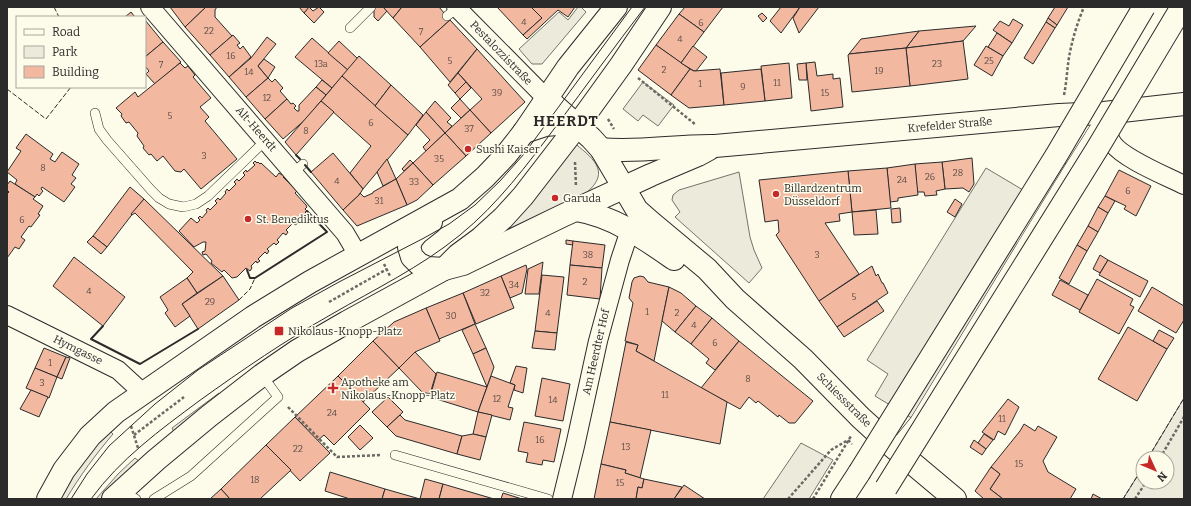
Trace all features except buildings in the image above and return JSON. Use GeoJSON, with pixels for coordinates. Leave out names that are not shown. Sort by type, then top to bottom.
{"type":"FeatureCollection","features":[{"type":"Feature","properties":{"kind":"main road"},"geometry":{"type":"LineString","coordinates":[[616,7],[568,67],[524,132],[506,155],[447,213],[426,225],[417,233],[409,247],[412,257],[419,264],[428,268],[444,269],[458,255],[481,238],[503,218],[523,196],[590,138],[621,65],[660,7]]}},
{"type":"Feature","properties":{"kind":"main road"},"geometry":{"type":"LineString","coordinates":[[842,499],[860,473],[1056,156],[1144,7]]}},
{"type":"Feature","properties":{"kind":"main road"},"geometry":{"type":"LineString","coordinates":[[883,494],[1097,149],[1182,7]]}},
{"type":"Feature","properties":{"kind":"main road"},"geometry":{"type":"LineString","coordinates":[[546,98],[590,138],[607,167],[605,180],[597,193],[576,210]]}},
{"type":"Feature","properties":{"kind":"main road","name":"Krefelder Straße"},"geometry":{"type":"LineString","coordinates":[[590,138],[617,151],[715,146],[1058,115],[1104,113],[1184,104]]}},
{"type":"Feature","properties":{"kind":"main road"},"geometry":{"type":"LineString","coordinates":[[524,132],[545,125],[558,124],[590,138],[615,185]]}},
{"type":"Feature","properties":{"kind":"main road","name":"Krefelder Straße"},"geometry":{"type":"LineString","coordinates":[[615,185],[698,156],[715,146]]}},
{"type":"Feature","properties":{"kind":"main road"},"geometry":{"type":"LineString","coordinates":[[622,225],[608,210],[615,185],[630,156],[643,150]]}},
{"type":"Feature","properties":{"kind":"main road"},"geometry":{"type":"LineString","coordinates":[[124,496],[209,416],[262,375],[297,351],[444,269],[463,264],[576,210],[615,185]]}},
{"type":"Feature","properties":{"kind":"main road","name":"Schiessstraße"},"geometry":{"type":"LineString","coordinates":[[615,185],[637,210],[707,269],[735,299],[803,359],[861,418],[955,499]]}},
{"type":"Feature","properties":{"kind":"main road"},"geometry":{"type":"LineString","coordinates":[[48,499],[64,470],[90,436],[116,412],[252,317],[366,250],[460,199]]}},
{"type":"Feature","properties":{"kind":"main road","name":"Schiessstraße"},"geometry":{"type":"LineString","coordinates":[[576,210],[594,212],[622,225],[654,244],[698,276],[735,299]]}},
{"type":"Feature","properties":{"kind":"street","name":"Alt-Heerdt"},"geometry":{"type":"LineString","coordinates":[[150,7],[266,140],[298,168],[345,233],[366,250]]}},
{"type":"Feature","properties":{"kind":"street","name":"Pestalozzistraße"},"geometry":{"type":"LineString","coordinates":[[454,10],[546,98]]}},
{"type":"Feature","properties":{"kind":"street"},"geometry":{"type":"LineString","coordinates":[[1104,113],[1108,136],[1122,154],[1184,185]]}},
{"type":"Feature","properties":{"kind":"street"},"geometry":{"type":"LineString","coordinates":[[622,225],[653,224]]}},
{"type":"Feature","properties":{"kind":"street","name":"Am Heerdter Hof"},"geometry":{"type":"LineString","coordinates":[[562,499],[576,446],[598,341],[620,260],[622,225]]}},
{"type":"Feature","properties":{"kind":"street","name":"Hymgasse"},"geometry":{"type":"LineString","coordinates":[[7,315],[118,370],[133,382],[143,393]]}},
{"type":"Feature","properties":{"kind":"lane"},"geometry":{"type":"LineString","coordinates":[[350,28],[371,7]]}},
{"type":"Feature","properties":{"kind":"lane"},"geometry":{"type":"LineString","coordinates":[[95,113],[99,129],[150,190],[169,204],[182,207],[196,204],[208,196],[266,140]]}},
{"type":"Feature","properties":{"kind":"lane"},"geometry":{"type":"LineString","coordinates":[[894,447],[915,420],[1104,113]]}},
{"type":"Feature","properties":{"kind":"lane"},"geometry":{"type":"LineString","coordinates":[[154,499],[191,476],[278,397],[262,375]]}},
{"type":"Feature","properties":{"kind":"lane"},"geometry":{"type":"LineString","coordinates":[[395,455],[548,499]]}},
{"type":"Feature","properties":{"kind":"path"},"geometry":{"type":"LineString","coordinates":[[1058,115],[1067,82],[1070,52],[1084,7]]}},
{"type":"Feature","properties":{"kind":"path"},"geometry":{"type":"LineString","coordinates":[[621,65],[674,105],[705,132],[715,146]]}},
{"type":"Feature","properties":{"kind":"path"},"geometry":{"type":"LineString","coordinates":[[576,210],[575,158],[590,138]]}},
{"type":"Feature","properties":{"kind":"path"},"geometry":{"type":"LineString","coordinates":[[366,250],[386,269],[399,294]]}},
{"type":"Feature","properties":{"kind":"path"},"geometry":{"type":"LineString","coordinates":[[329,302],[386,269]]}},
{"type":"Feature","properties":{"kind":"path"},"geometry":{"type":"LineString","coordinates":[[134,435],[184,397]]}},
{"type":"Feature","properties":{"kind":"path"},"geometry":{"type":"LineString","coordinates":[[278,397],[337,457],[395,455]]}},
{"type":"Feature","properties":{"kind":"path"},"geometry":{"type":"LineString","coordinates":[[1165,450],[1183,419]]}},
{"type":"Feature","properties":{"kind":"path"},"geometry":{"type":"LineString","coordinates":[[131,425],[140,452]]}},
{"type":"Feature","properties":{"kind":"path"},"geometry":{"type":"LineString","coordinates":[[813,499],[841,453]]}},
{"type":"Feature","properties":{"kind":"path"},"geometry":{"type":"LineString","coordinates":[[1136,499],[1141,490]]}},
{"type":"Feature","properties":{"kind":"green space"},"geometry":{"type":"Polygon","coordinates":[[[572,141],[592,159],[596,165],[598,178],[594,185],[586,193],[504,233],[501,229],[572,141]]]}},
{"type":"Feature","properties":{"kind":"green space"},"geometry":{"type":"Polygon","coordinates":[[[219,393],[220,395],[174,432],[172,428],[219,393]]]}},
{"type":"Feature","properties":{"kind":"green space"},"geometry":{"type":"Polygon","coordinates":[[[1184,398],[1184,499],[1123,499],[1135,480],[1135,490],[1175,490],[1175,450],[1153,450],[1184,398]]]}},
{"type":"Feature","properties":{"kind":"green space"},"geometry":{"type":"Polygon","coordinates":[[[109,430],[113,434],[88,466],[66,499],[59,499],[76,469],[109,430]]]}},
{"type":"Feature","properties":{"kind":"green space"},"geometry":{"type":"Polygon","coordinates":[[[801,443],[833,460],[809,499],[763,499],[801,443]]]}},
{"type":"Feature","properties":{"kind":"green space"},"geometry":{"type":"Polygon","coordinates":[[[135,458],[140,462],[100,499],[96,499],[118,474],[135,458]]]}},
{"type":"Feature","properties":{"kind":"shaded area"},"geometry":{"type":"Polygon","coordinates":[[[578,7],[581,7],[586,12],[542,64],[532,64],[519,49],[559,12],[568,20],[578,7]]]}},
{"type":"Feature","properties":{"kind":"shaded area"},"geometry":{"type":"Polygon","coordinates":[[[643,82],[674,105],[658,126],[643,115],[638,121],[623,109],[643,82]]]}},
{"type":"Feature","properties":{"kind":"shaded area"},"geometry":{"type":"Polygon","coordinates":[[[1047,151],[1069,166],[915,420],[875,396],[888,374],[867,360],[986,168],[1023,190],[1047,151]]]}},
{"type":"Feature","properties":{"kind":"shaded area"},"geometry":{"type":"Polygon","coordinates":[[[739,172],[750,237],[762,268],[749,283],[675,217],[680,212],[672,200],[673,195],[679,190],[739,172]]]}},
{"type":"Feature","properties":{"kind":"tram line"},"geometry":{"type":"LineString","coordinates":[[71,499],[87,474],[109,446],[155,404],[198,370],[292,308],[449,224],[475,205],[500,181],[524,154],[632,7]]}},
{"type":"Feature","properties":{"kind":"tram line"},"geometry":{"type":"LineString","coordinates":[[91,499],[102,484],[141,446],[199,401],[298,334],[430,257],[445,247],[474,223],[499,197],[546,140],[645,7]]}},
{"type":"Feature","properties":{"kind":"fence"},"geometry":{"type":"LineString","coordinates":[[54,7],[58,16]]}},
{"type":"Feature","properties":{"kind":"fence"},"geometry":{"type":"LineString","coordinates":[[7,89],[46,119],[70,88]]}},
{"type":"Feature","properties":{"kind":"fence"},"geometry":{"type":"LineString","coordinates":[[239,300],[250,289],[255,278]]}},
{"type":"Feature","properties":{"kind":"fence"},"geometry":{"type":"LineString","coordinates":[[1153,450],[1184,398]]}},
{"type":"Feature","properties":{"kind":"fence"},"geometry":{"type":"LineString","coordinates":[[1123,499],[1135,480]]}},
{"type":"Feature","properties":{"kind":"wall"},"geometry":{"type":"LineString","coordinates":[[296,155],[300,159]]}},
{"type":"Feature","properties":{"kind":"wall"},"geometry":{"type":"LineString","coordinates":[[305,165],[311,172]]}},
{"type":"Feature","properties":{"kind":"wall"},"geometry":{"type":"LineString","coordinates":[[247,270],[250,278],[255,278],[327,232],[307,211]]}},
{"type":"Feature","properties":{"kind":"wall"},"geometry":{"type":"LineString","coordinates":[[103,326],[91,339],[140,364],[198,329]]}},
{"type":"Feature","properties":{"kind":"place","name":"Sushi Kaiser"},"geometry":{"type":"Point","coordinates":[468,149]}},
{"type":"Feature","properties":{"kind":"place","name":"Billardzentrum Düsseldorf"},"geometry":{"type":"Point","coordinates":[776,194]}},
{"type":"Feature","properties":{"kind":"place","name":"Garuda"},"geometry":{"type":"Point","coordinates":[555,198]}},
{"type":"Feature","properties":{"kind":"place","name":"St. Benediktus"},"geometry":{"type":"Point","coordinates":[248,219]}},
{"type":"Feature","properties":{"kind":"place","name":"Nikolaus-Knopp-Platz"},"geometry":{"type":"Point","coordinates":[279,331]}},
{"type":"Feature","properties":{"kind":"place","name":"Apotheke am Nikolaus-Knopp-Platz"},"geometry":{"type":"Point","coordinates":[333,388]}},
{"type":"Feature","properties":{"kind":"district","name":"HEERDT"},"geometry":{"type":"Point","coordinates":[566,121]}}]}
